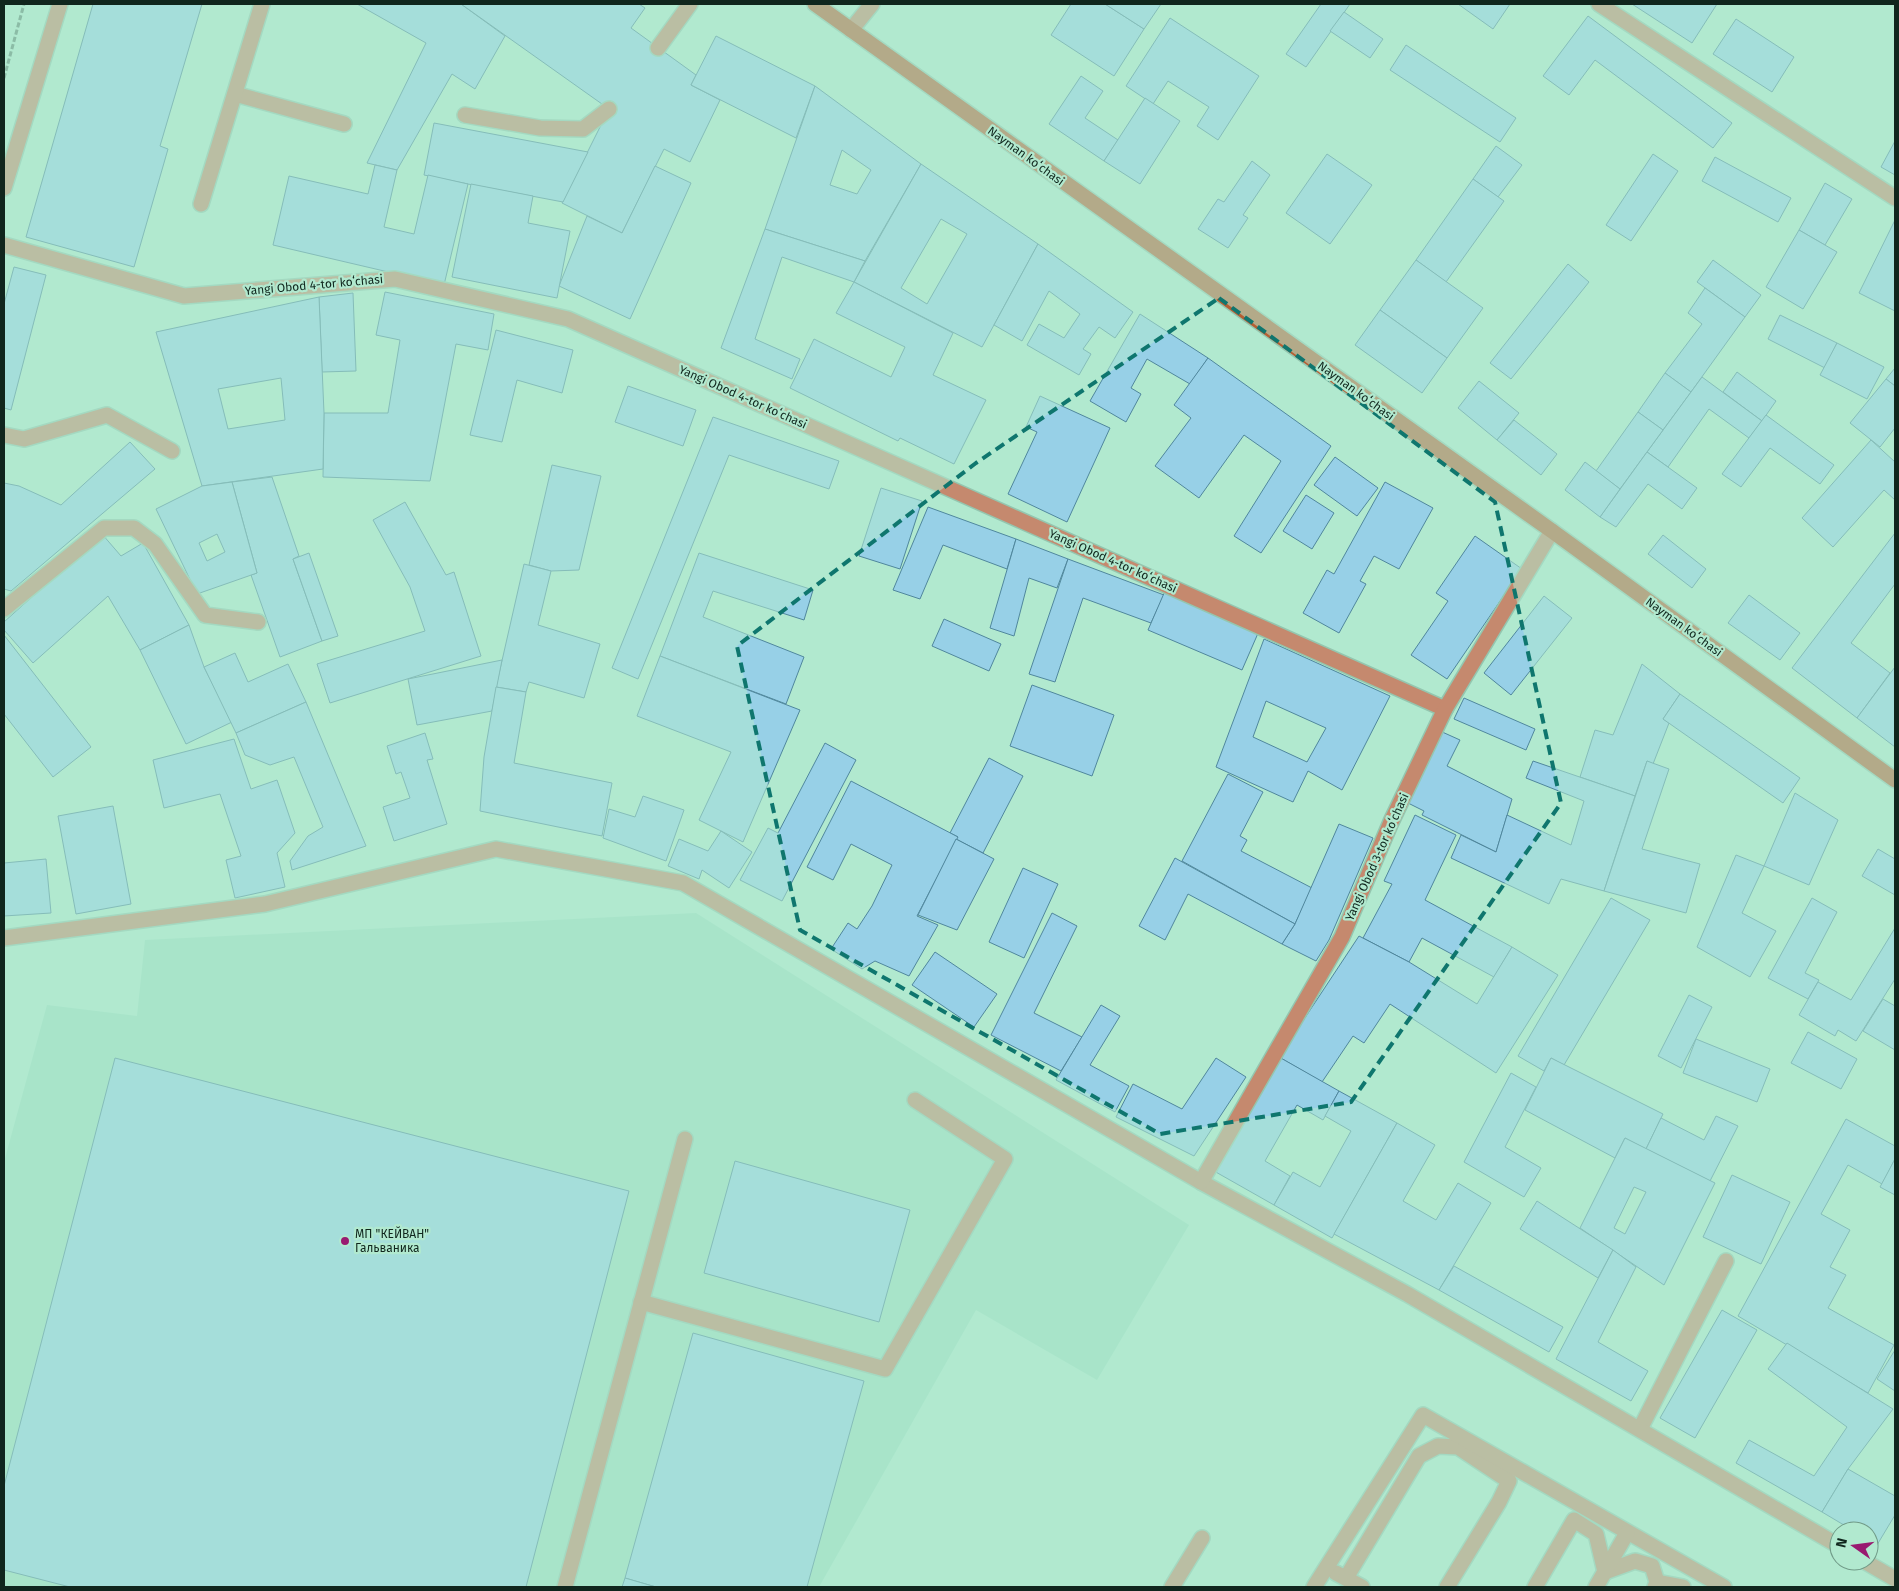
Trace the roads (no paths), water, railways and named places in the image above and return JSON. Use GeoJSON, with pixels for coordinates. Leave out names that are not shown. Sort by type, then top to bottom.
{"type":"FeatureCollection","features":[{"type":"Feature","properties":{"kind":"main road","name":"Nayman koʻchasi"},"geometry":{"type":"LineString","coordinates":[[815,4],[1552,531],[1895,780]]}},
{"type":"Feature","properties":{"kind":"street"},"geometry":{"type":"LineString","coordinates":[[4,188],[60,4]]}},
{"type":"Feature","properties":{"kind":"street"},"geometry":{"type":"LineString","coordinates":[[201,204],[262,4]]}},
{"type":"Feature","properties":{"kind":"street"},"geometry":{"type":"LineString","coordinates":[[658,48],[690,4]]}},
{"type":"Feature","properties":{"kind":"street"},"geometry":{"type":"LineString","coordinates":[[851,30],[872,4]]}},
{"type":"Feature","properties":{"kind":"street"},"geometry":{"type":"LineString","coordinates":[[1599,4],[1895,198]]}},
{"type":"Feature","properties":{"kind":"street"},"geometry":{"type":"LineString","coordinates":[[235,94],[344,124]]}},
{"type":"Feature","properties":{"kind":"street"},"geometry":{"type":"LineString","coordinates":[[465,115],[540,128],[584,129],[609,109]]}},
{"type":"Feature","properties":{"kind":"street","name":"Yangi Obod 4-tor koʻchasi"},"geometry":{"type":"LineString","coordinates":[[4,245],[184,296],[395,279],[568,319],[1445,709]]}},
{"type":"Feature","properties":{"kind":"street"},"geometry":{"type":"LineString","coordinates":[[4,435],[24,439],[107,415],[172,452]]}},
{"type":"Feature","properties":{"kind":"street"},"geometry":{"type":"LineString","coordinates":[[4,609],[104,528],[134,528],[155,544],[206,615],[258,622]]}},
{"type":"Feature","properties":{"kind":"street","name":"Yangi Obod 3-tor koʻchasi"},"geometry":{"type":"LineString","coordinates":[[1200,1182],[1342,937],[1391,822],[1445,709],[1552,531]]}},
{"type":"Feature","properties":{"kind":"street"},"geometry":{"type":"LineString","coordinates":[[4,938],[265,904],[496,849],[684,883],[1200,1182],[1407,1294],[1829,1540]]}},
{"type":"Feature","properties":{"kind":"street"},"geometry":{"type":"LineString","coordinates":[[642,1302],[885,1369],[1005,1159],[915,1100]]}},
{"type":"Feature","properties":{"kind":"street"},"geometry":{"type":"LineString","coordinates":[[565,1587],[685,1139]]}},
{"type":"Feature","properties":{"kind":"street"},"geometry":{"type":"LineString","coordinates":[[1640,1430],[1726,1261]]}},
{"type":"Feature","properties":{"kind":"street"},"geometry":{"type":"LineString","coordinates":[[1314,1587],[1423,1415],[1724,1587]]}},
{"type":"Feature","properties":{"kind":"street"},"geometry":{"type":"LineString","coordinates":[[1346,1578],[1419,1456],[1438,1446],[1458,1447],[1509,1481],[1499,1502],[1447,1587]]}},
{"type":"Feature","properties":{"kind":"street"},"geometry":{"type":"LineString","coordinates":[[1535,1587],[1574,1520],[1596,1534],[1605,1572]]}},
{"type":"Feature","properties":{"kind":"street"},"geometry":{"type":"LineString","coordinates":[[1596,1587],[1627,1532]]}},
{"type":"Feature","properties":{"kind":"street"},"geometry":{"type":"LineString","coordinates":[[1172,1587],[1202,1538]]}},
{"type":"Feature","properties":{"kind":"street"},"geometry":{"type":"LineString","coordinates":[[1605,1572],[1635,1561],[1652,1566],[1656,1585],[1683,1587]]}},
{"type":"Feature","properties":{"kind":"street"},"geometry":{"type":"LineString","coordinates":[[1326,1568],[1362,1587]]}},
{"type":"Feature","properties":{"kind":"street"},"geometry":{"type":"LineString","coordinates":[[1879,1570],[1895,1580]]}},
{"type":"Feature","properties":{"kind":"place","name":"МП \"КЕЙВАН\" Гальваника"},"geometry":{"type":"Point","coordinates":[345,1241]}}]}
